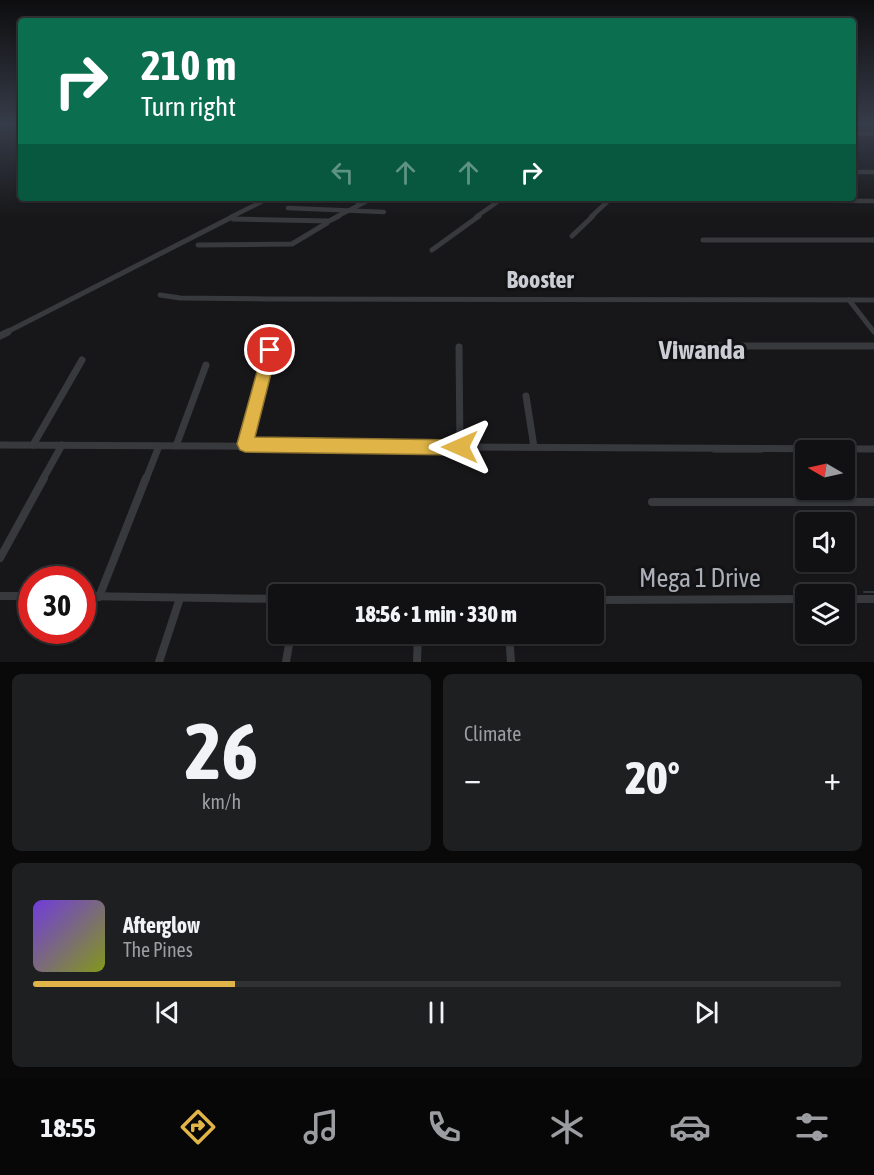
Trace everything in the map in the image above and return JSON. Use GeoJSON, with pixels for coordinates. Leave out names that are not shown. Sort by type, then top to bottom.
{"type":"FeatureCollection","features":[{"type":"Feature","properties":{"kind":"street"},"geometry":{"type":"LineString","coordinates":[[856,172],[874,172]]}},
{"type":"Feature","properties":{"kind":"street"},"geometry":{"type":"LineString","coordinates":[[0,336],[263,201]]}},
{"type":"Feature","properties":{"kind":"street"},"geometry":{"type":"LineString","coordinates":[[198,245],[292,244],[348,210],[368,201]]}},
{"type":"Feature","properties":{"kind":"street"},"geometry":{"type":"LineString","coordinates":[[432,250],[500,201]]}},
{"type":"Feature","properties":{"kind":"street"},"geometry":{"type":"LineString","coordinates":[[572,236],[608,201]]}},
{"type":"Feature","properties":{"kind":"street"},"geometry":{"type":"LineString","coordinates":[[856,201],[874,201]]}},
{"type":"Feature","properties":{"kind":"street"},"geometry":{"type":"LineString","coordinates":[[288,208],[384,212]]}},
{"type":"Feature","properties":{"kind":"street"},"geometry":{"type":"LineString","coordinates":[[233,219],[329,221]]}},
{"type":"Feature","properties":{"kind":"street"},"geometry":{"type":"LineString","coordinates":[[703,240],[874,240]]}},
{"type":"Feature","properties":{"kind":"street"},"geometry":{"type":"LineString","coordinates":[[159,295],[180,298],[326,297],[440,300],[874,300]]}},
{"type":"Feature","properties":{"kind":"street"},"geometry":{"type":"LineString","coordinates":[[849,300],[874,332]]}},
{"type":"Feature","properties":{"kind":"street"},"geometry":{"type":"LineString","coordinates":[[699,346],[793,348],[874,346]]}},
{"type":"Feature","properties":{"kind":"street"},"geometry":{"type":"LineString","coordinates":[[459,347],[460,447]]}},
{"type":"Feature","properties":{"kind":"street"},"geometry":{"type":"LineString","coordinates":[[245,444],[270,350]]}},
{"type":"Feature","properties":{"kind":"street"},"geometry":{"type":"LineString","coordinates":[[33,445],[82,360]]}},
{"type":"Feature","properties":{"kind":"street"},"geometry":{"type":"LineString","coordinates":[[176,446],[206,365]]}},
{"type":"Feature","properties":{"kind":"street"},"geometry":{"type":"LineString","coordinates":[[526,396],[534,447]]}},
{"type":"Feature","properties":{"kind":"street"},"geometry":{"type":"LineString","coordinates":[[0,445],[245,444],[874,449]]}},
{"type":"Feature","properties":{"kind":"street"},"geometry":{"type":"LineString","coordinates":[[0,558],[62,445]]}},
{"type":"Feature","properties":{"kind":"street"},"geometry":{"type":"LineString","coordinates":[[159,446],[99,597],[268,599]]}},
{"type":"Feature","properties":{"kind":"street"},"geometry":{"type":"LineString","coordinates":[[652,502],[874,502]]}},
{"type":"Feature","properties":{"kind":"street"},"geometry":{"type":"LineString","coordinates":[[0,596],[18,596]]}},
{"type":"Feature","properties":{"kind":"street"},"geometry":{"type":"LineString","coordinates":[[159,662],[180,598]]}},
{"type":"Feature","properties":{"kind":"street","name":"Mega 1 Drive"},"geometry":{"type":"LineString","coordinates":[[604,600],[795,599]]}},
{"type":"Feature","properties":{"kind":"street"},"geometry":{"type":"LineString","coordinates":[[855,599],[874,599]]}},
{"type":"Feature","properties":{"kind":"street"},"geometry":{"type":"LineString","coordinates":[[286,662],[289,644]]}},
{"type":"Feature","properties":{"kind":"street"},"geometry":{"type":"LineString","coordinates":[[417,644],[417,662]]}},
{"type":"Feature","properties":{"kind":"street"},"geometry":{"type":"LineString","coordinates":[[510,644],[511,662]]}},
{"type":"Feature","properties":{"kind":"waterway"},"geometry":{"type":"LineString","coordinates":[[356,204],[361,201]]}},
{"type":"Feature","properties":{"kind":"waterway"},"geometry":{"type":"LineString","coordinates":[[594,202],[604,202]]}},
{"type":"Feature","properties":{"kind":"waterway"},"geometry":{"type":"LineString","coordinates":[[713,452],[762,452]]}},
{"type":"Feature","properties":{"kind":"waterway"},"geometry":{"type":"LineString","coordinates":[[864,592],[874,592]]}},
{"type":"Feature","properties":{"kind":"district","name":"Booster"},"geometry":{"type":"Point","coordinates":[540,280]}},
{"type":"Feature","properties":{"kind":"district","name":"Viwanda"},"geometry":{"type":"Point","coordinates":[702,350]}},
{"type":"Feature","properties":{"kind":"route"},"geometry":{"type":"LineString","coordinates":[[270,350],[245,444],[460,447]]}}]}
